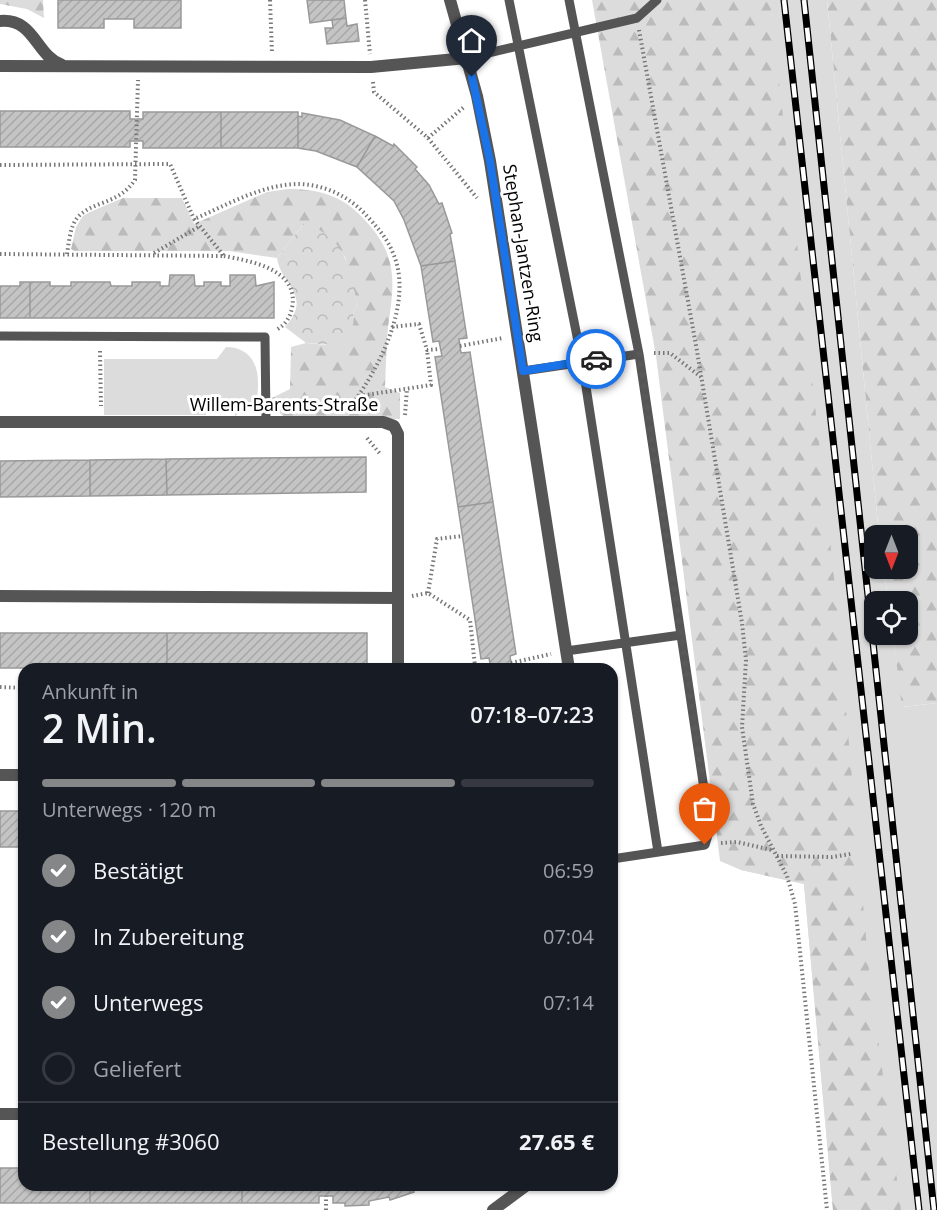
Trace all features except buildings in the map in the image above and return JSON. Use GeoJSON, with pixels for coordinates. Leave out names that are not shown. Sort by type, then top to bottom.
{"type":"FeatureCollection","features":[{"type":"Feature","properties":{"kind":"street","name":"Stephan-Jantzen-Ring"},"geometry":{"type":"LineString","coordinates":[[450,0],[477,96],[523,371],[568,663]]}},
{"type":"Feature","properties":{"kind":"street"},"geometry":{"type":"LineString","coordinates":[[0,21],[14,22],[26,27],[50,59],[72,67]]}},
{"type":"Feature","properties":{"kind":"street"},"geometry":{"type":"LineString","coordinates":[[0,66],[371,67],[467,58]]}},
{"type":"Feature","properties":{"kind":"street","name":"Willem-Barents-Straße"},"geometry":{"type":"LineString","coordinates":[[0,422],[383,422],[394,426],[398,434],[398,663]]}},
{"type":"Feature","properties":{"kind":"street"},"geometry":{"type":"LineString","coordinates":[[0,596],[398,598]]}},
{"type":"Feature","properties":{"kind":"street"},"geometry":{"type":"LineString","coordinates":[[0,775],[18,775]]}},
{"type":"Feature","properties":{"kind":"street"},"geometry":{"type":"LineString","coordinates":[[0,1114],[18,1114]]}},
{"type":"Feature","properties":{"kind":"street"},"geometry":{"type":"LineString","coordinates":[[493,1210],[519,1191]]}},
{"type":"Feature","properties":{"kind":"lane"},"geometry":{"type":"LineString","coordinates":[[509,0],[582,361],[658,852]]}},
{"type":"Feature","properties":{"kind":"lane"},"geometry":{"type":"LineString","coordinates":[[569,0],[639,354],[710,829],[705,845],[618,858]]}},
{"type":"Feature","properties":{"kind":"lane"},"geometry":{"type":"LineString","coordinates":[[467,58],[637,18],[657,0]]}},
{"type":"Feature","properties":{"kind":"lane"},"geometry":{"type":"LineString","coordinates":[[0,336],[265,337],[266,422]]}},
{"type":"Feature","properties":{"kind":"lane"},"geometry":{"type":"LineString","coordinates":[[523,371],[639,354]]}},
{"type":"Feature","properties":{"kind":"lane"},"geometry":{"type":"LineString","coordinates":[[566,651],[681,635]]}},
{"type":"Feature","properties":{"kind":"path"},"geometry":{"type":"LineString","coordinates":[[270,0],[273,68]]}},
{"type":"Feature","properties":{"kind":"path"},"geometry":{"type":"LineString","coordinates":[[365,0],[374,92],[428,138],[477,198]]}},
{"type":"Feature","properties":{"kind":"path"},"geometry":{"type":"LineString","coordinates":[[637,18],[702,377],[742,623],[746,660],[742,727],[753,804],[790,882],[795,904],[827,1210]]}},
{"type":"Feature","properties":{"kind":"path"},"geometry":{"type":"LineString","coordinates":[[67,254],[76,219],[120,197],[135,180],[138,68]]}},
{"type":"Feature","properties":{"kind":"path"},"geometry":{"type":"LineString","coordinates":[[428,138],[477,96]]}},
{"type":"Feature","properties":{"kind":"path"},"geometry":{"type":"LineString","coordinates":[[0,165],[170,164],[194,219],[224,256]]}},
{"type":"Feature","properties":{"kind":"path"},"geometry":{"type":"LineString","coordinates":[[194,219],[256,192],[283,185],[316,186],[351,201],[376,227],[394,254],[399,287],[392,327],[370,377],[339,422],[359,431],[375,445],[398,482]]}},
{"type":"Feature","properties":{"kind":"path"},"geometry":{"type":"LineString","coordinates":[[153,254],[200,226]]}},
{"type":"Feature","properties":{"kind":"path"},"geometry":{"type":"LineString","coordinates":[[0,254],[224,256],[260,262],[279,275],[291,290],[293,301],[288,319],[282,327],[267,331]]}},
{"type":"Feature","properties":{"kind":"path"},"geometry":{"type":"LineString","coordinates":[[359,396],[431,384],[427,350],[419,324],[392,327]]}},
{"type":"Feature","properties":{"kind":"path"},"geometry":{"type":"LineString","coordinates":[[460,346],[517,335]]}},
{"type":"Feature","properties":{"kind":"path"},"geometry":{"type":"LineString","coordinates":[[100,336],[101,422]]}},
{"type":"Feature","properties":{"kind":"path"},"geometry":{"type":"LineString","coordinates":[[427,350],[440,349]]}},
{"type":"Feature","properties":{"kind":"path"},"geometry":{"type":"LineString","coordinates":[[639,354],[670,353],[702,377]]}},
{"type":"Feature","properties":{"kind":"path"},"geometry":{"type":"LineString","coordinates":[[394,426],[406,413],[407,388]]}},
{"type":"Feature","properties":{"kind":"path"},"geometry":{"type":"LineString","coordinates":[[428,593],[437,539],[462,536]]}},
{"type":"Feature","properties":{"kind":"path"},"geometry":{"type":"LineString","coordinates":[[398,598],[428,593],[470,620],[473,663]]}},
{"type":"Feature","properties":{"kind":"path"},"geometry":{"type":"LineString","coordinates":[[511,663],[566,651]]}},
{"type":"Feature","properties":{"kind":"path"},"geometry":{"type":"LineString","coordinates":[[0,687],[18,688]]}},
{"type":"Feature","properties":{"kind":"path"},"geometry":{"type":"LineString","coordinates":[[705,845],[737,842],[773,850]]}},
{"type":"Feature","properties":{"kind":"path"},"geometry":{"type":"LineString","coordinates":[[777,856],[851,854]]}},
{"type":"Feature","properties":{"kind":"path"},"geometry":{"type":"LineString","coordinates":[[326,1196],[326,1210]]}},
{"type":"Feature","properties":{"kind":"path"},"geometry":{"type":"LineString","coordinates":[[326,1204],[332,1210]]}},
{"type":"Feature","properties":{"kind":"green space"},"geometry":{"type":"Polygon","coordinates":[[[0,0],[43,0],[44,18],[27,9],[0,4],[0,0]]]}},
{"type":"Feature","properties":{"kind":"green space"},"geometry":{"type":"Polygon","coordinates":[[[592,0],[770,0],[835,586],[869,971],[901,1210],[833,1210],[804,884],[741,870],[720,861],[656,356],[592,0]]]}},
{"type":"Feature","properties":{"kind":"green space"},"geometry":{"type":"Polygon","coordinates":[[[611,0],[827,0],[878,525],[864,525],[864,579],[885,579],[887,591],[864,591],[864,645],[894,645],[903,707],[937,703],[937,1210],[833,1210],[804,884],[741,870],[611,0]]]}},
{"type":"Feature","properties":{"kind":"green space"},"geometry":{"type":"Polygon","coordinates":[[[827,0],[937,0],[937,703],[902,707],[894,645],[918,645],[918,591],[887,591],[885,579],[918,579],[918,525],[878,525],[827,0]]]}},
{"type":"Feature","properties":{"kind":"green space"},"geometry":{"type":"Polygon","coordinates":[[[288,189],[319,192],[346,203],[374,230],[382,243],[388,256],[392,281],[385,387],[400,393],[400,419],[286,419],[274,407],[272,398],[290,389],[291,347],[306,343],[327,345],[354,318],[353,310],[358,306],[345,257],[304,223],[277,258],[229,251],[74,251],[71,249],[76,227],[83,216],[123,198],[182,198],[194,224],[267,192],[288,189]]]}},
{"type":"Feature","properties":{"kind":"green space"},"geometry":{"type":"Polygon","coordinates":[[[304,223],[318,229],[337,245],[348,266],[358,306],[353,310],[354,322],[351,331],[334,345],[306,343],[285,327],[293,316],[296,298],[279,267],[277,258],[304,223]]]}},
{"type":"Feature","properties":{"kind":"green space"},"geometry":{"type":"Polygon","coordinates":[[[226,347],[237,349],[251,358],[257,374],[256,404],[235,416],[235,399],[207,398],[206,415],[104,415],[104,359],[217,359],[226,347]]]}},
{"type":"Feature","properties":{"kind":"railway"},"geometry":{"type":"LineString","coordinates":[[784,0],[919,1210]]}},
{"type":"Feature","properties":{"kind":"railway"},"geometry":{"type":"LineString","coordinates":[[804,0],[934,1210]]}},
{"type":"Feature","properties":{"kind":"way so far"},"geometry":{"type":"LineString","coordinates":[[596,359],[639,354],[710,829],[705,845]]}},
{"type":"Feature","properties":{"kind":"route"},"geometry":{"type":"LineString","coordinates":[[472,77],[490,161],[523,371],[596,359]]}}]}
